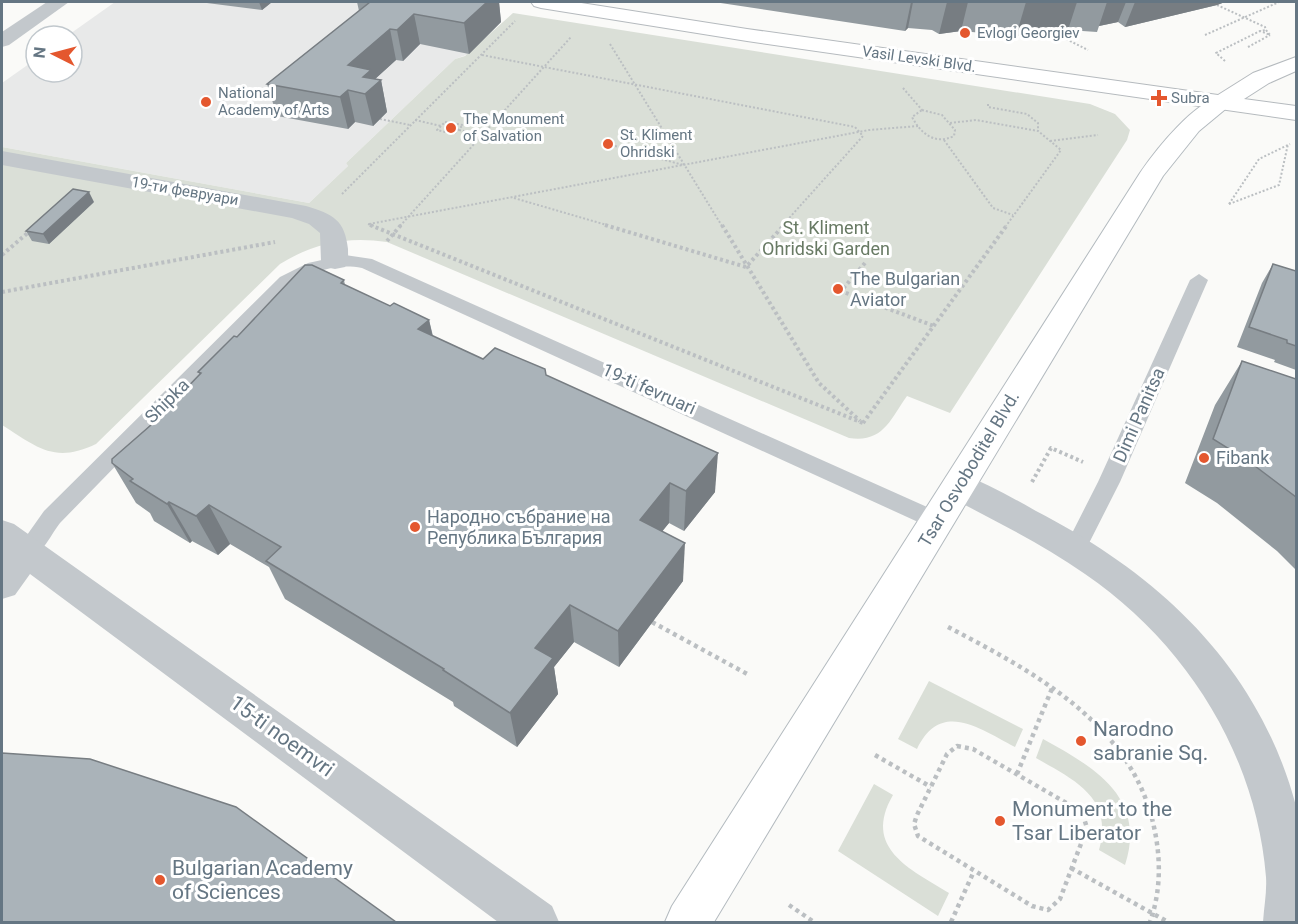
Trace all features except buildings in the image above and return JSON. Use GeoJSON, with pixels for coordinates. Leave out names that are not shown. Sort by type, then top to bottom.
{"type":"FeatureCollection","features":[{"type":"Feature","properties":{"kind":"main road","name":"Vasil Levski Blvd."},"geometry":{"type":"LineString","coordinates":[[541,2],[770,38],[1296,114]]}},
{"type":"Feature","properties":{"kind":"main road","name":"Tsar Osvoboditel Blvd."},"geometry":{"type":"LineString","coordinates":[[688,922],[1152,173],[1191,126],[1261,78],[1296,63]]}},
{"type":"Feature","properties":{"kind":"street"},"geometry":{"type":"LineString","coordinates":[[2,41],[59,2]]}},
{"type":"Feature","properties":{"kind":"street","name":"19-ти февруари"},"geometry":{"type":"LineString","coordinates":[[2,158],[297,211],[318,218],[333,231]]}},
{"type":"Feature","properties":{"kind":"street"},"geometry":{"type":"LineString","coordinates":[[333,231],[347,261]]}},
{"type":"Feature","properties":{"kind":"street"},"geometry":{"type":"LineString","coordinates":[[958,486],[1058,539],[1116,576],[1156,610],[1193,648],[1225,691],[1252,739],[1270,783],[1282,830],[1288,879],[1287,922]]}},
{"type":"Feature","properties":{"kind":"street","name":"Shipka"},"geometry":{"type":"LineString","coordinates":[[2,584],[14,543]]}},
{"type":"Feature","properties":{"kind":"street","name":"15-ti noemvri"},"geometry":{"type":"LineString","coordinates":[[14,543],[536,922]]}},
{"type":"Feature","properties":{"kind":"lane","name":"19-ti fevruari"},"geometry":{"type":"LineString","coordinates":[[347,261],[747,433],[937,521]]}},
{"type":"Feature","properties":{"kind":"lane","name":"Shipka"},"geometry":{"type":"LineString","coordinates":[[14,543],[52,517],[286,281],[307,269],[347,261]]}},
{"type":"Feature","properties":{"kind":"lane","name":"Dimi Panitsa"},"geometry":{"type":"LineString","coordinates":[[1058,539],[1109,482],[1199,280]]}},
{"type":"Feature","properties":{"kind":"path"},"geometry":{"type":"LineString","coordinates":[[1205,35],[1279,2]]}},
{"type":"Feature","properties":{"kind":"path"},"geometry":{"type":"LineString","coordinates":[[1217,4],[1265,27],[1270,35],[1260,31]]}},
{"type":"Feature","properties":{"kind":"path"},"geometry":{"type":"LineString","coordinates":[[1216,53],[1266,30]]}},
{"type":"Feature","properties":{"kind":"path"},"geometry":{"type":"LineString","coordinates":[[410,216],[576,32]]}},
{"type":"Feature","properties":{"kind":"path"},"geometry":{"type":"LineString","coordinates":[[1052,32],[1089,51]]}},
{"type":"Feature","properties":{"kind":"path"},"geometry":{"type":"LineString","coordinates":[[606,37],[633,85],[819,383],[863,423]]}},
{"type":"Feature","properties":{"kind":"path"},"geometry":{"type":"LineString","coordinates":[[482,56],[855,127],[863,136],[747,267]]}},
{"type":"Feature","properties":{"kind":"path"},"geometry":{"type":"LineString","coordinates":[[899,84],[922,110],[941,113],[956,133],[944,140],[929,137],[912,117],[922,110]]}},
{"type":"Feature","properties":{"kind":"path"},"geometry":{"type":"LineString","coordinates":[[988,104],[988,107],[1027,114],[1038,123],[1038,131]]}},
{"type":"Feature","properties":{"kind":"path"},"geometry":{"type":"LineString","coordinates":[[380,119],[410,125]]}},
{"type":"Feature","properties":{"kind":"path"},"geometry":{"type":"LineString","coordinates":[[415,120],[441,126]]}},
{"type":"Feature","properties":{"kind":"path"},"geometry":{"type":"LineString","coordinates":[[863,423],[1061,150],[1038,131],[976,120],[950,123]]}},
{"type":"Feature","properties":{"kind":"path"},"geometry":{"type":"LineString","coordinates":[[445,122],[463,125],[454,134],[437,130],[441,126],[445,122]]}},
{"type":"Feature","properties":{"kind":"path"},"geometry":{"type":"LineString","coordinates":[[2,292],[859,132],[918,126]]}},
{"type":"Feature","properties":{"kind":"path"},"geometry":{"type":"LineString","coordinates":[[459,130],[483,135]]}},
{"type":"Feature","properties":{"kind":"path"},"geometry":{"type":"LineString","coordinates":[[1050,141],[1098,135]]}},
{"type":"Feature","properties":{"kind":"path"},"geometry":{"type":"LineString","coordinates":[[944,140],[993,208],[1013,215]]}},
{"type":"Feature","properties":{"kind":"path"},"geometry":{"type":"LineString","coordinates":[[1288,144],[1279,185],[1229,204],[1259,159],[1288,144]]}},
{"type":"Feature","properties":{"kind":"path"},"geometry":{"type":"LineString","coordinates":[[615,146],[684,165]]}},
{"type":"Feature","properties":{"kind":"path"},"geometry":{"type":"LineString","coordinates":[[514,198],[747,267]]}},
{"type":"Feature","properties":{"kind":"path"},"geometry":{"type":"LineString","coordinates":[[367,224],[863,423]]}},
{"type":"Feature","properties":{"kind":"path"},"geometry":{"type":"LineString","coordinates":[[2,255],[36,226]]}},
{"type":"Feature","properties":{"kind":"path"},"geometry":{"type":"LineString","coordinates":[[865,262],[841,291],[934,326]]}},
{"type":"Feature","properties":{"kind":"path"},"geometry":{"type":"LineString","coordinates":[[1030,486],[1051,448],[1084,463]]}},
{"type":"Feature","properties":{"kind":"path"},"geometry":{"type":"LineString","coordinates":[[652,622],[749,675]]}},
{"type":"Feature","properties":{"kind":"path"},"geometry":{"type":"LineString","coordinates":[[948,627],[1053,686],[1095,720],[1121,753],[1143,789],[1156,828],[1160,868],[1150,922]]}},
{"type":"Feature","properties":{"kind":"path"},"geometry":{"type":"LineString","coordinates":[[1017,774],[1053,686]]}},
{"type":"Feature","properties":{"kind":"path"},"geometry":{"type":"LineString","coordinates":[[957,746],[968,747],[1082,812],[1087,828],[1058,904],[1044,910],[974,871],[918,836],[915,819],[931,787],[947,754],[957,746]]}},
{"type":"Feature","properties":{"kind":"path"},"geometry":{"type":"LineString","coordinates":[[875,754],[931,787]]}},
{"type":"Feature","properties":{"kind":"path"},"geometry":{"type":"LineString","coordinates":[[1071,868],[1168,922]]}},
{"type":"Feature","properties":{"kind":"path"},"geometry":{"type":"LineString","coordinates":[[951,922],[974,871]]}},
{"type":"Feature","properties":{"kind":"path"},"geometry":{"type":"LineString","coordinates":[[789,905],[814,922]]}},
{"type":"Feature","properties":{"kind":"shaded area","name":"National Academy of Arts"},"geometry":{"type":"Polygon","coordinates":[[[115,2],[354,2],[388,7],[469,54],[455,59],[346,163],[348,166],[309,203],[2,147],[2,83],[24,67],[24,84],[84,84],[84,24],[115,2]]]}},
{"type":"Feature","properties":{"kind":"green space","name":"St. Kliment Ohridski Garden"},"geometry":{"type":"Polygon","coordinates":[[[513,13],[1090,104],[1115,114],[1130,130],[1127,140],[950,413],[907,396],[884,428],[870,437],[849,438],[387,242],[372,240],[345,241],[318,246],[280,264],[96,444],[69,453],[57,453],[36,446],[2,425],[2,147],[309,203],[348,166],[346,163],[455,59],[465,56],[513,13]]]}},
{"type":"Feature","properties":{"kind":"green space"},"geometry":{"type":"Polygon","coordinates":[[[929,681],[1023,729],[1015,747],[962,722],[938,725],[927,734],[917,749],[898,739],[929,681]]]}},
{"type":"Feature","properties":{"kind":"green space"},"geometry":{"type":"Polygon","coordinates":[[[1043,739],[1097,773],[1122,803],[1129,821],[1130,841],[1125,865],[1099,850],[1102,832],[1101,816],[1096,803],[1087,792],[1064,774],[1036,758],[1043,739]]]}},
{"type":"Feature","properties":{"kind":"green space"},"geometry":{"type":"Polygon","coordinates":[[[874,784],[893,795],[885,813],[883,829],[887,843],[895,855],[919,875],[949,893],[938,916],[838,851],[874,784]]]}},
{"type":"Feature","properties":{"kind":"place","name":"Evlogi Georgiev"},"geometry":{"type":"Point","coordinates":[965,33]}},
{"type":"Feature","properties":{"kind":"place","name":"Subra"},"geometry":{"type":"Point","coordinates":[1159,98]}},
{"type":"Feature","properties":{"kind":"place","name":"National Academy of Arts"},"geometry":{"type":"Point","coordinates":[206,102]}},
{"type":"Feature","properties":{"kind":"place","name":"The Monument of Salvation"},"geometry":{"type":"Point","coordinates":[451,128]}},
{"type":"Feature","properties":{"kind":"place","name":"St. Kliment Ohridski"},"geometry":{"type":"Point","coordinates":[608,144]}},
{"type":"Feature","properties":{"kind":"place","name":"The Bulgarian Aviator"},"geometry":{"type":"Point","coordinates":[838,289]}},
{"type":"Feature","properties":{"kind":"place","name":"Fibank"},"geometry":{"type":"Point","coordinates":[1204,458]}},
{"type":"Feature","properties":{"kind":"place","name":"Народно събрание на Република България"},"geometry":{"type":"Point","coordinates":[415,527]}},
{"type":"Feature","properties":{"kind":"place","name":"Narodno sabranie Sq."},"geometry":{"type":"Point","coordinates":[1081,741]}},
{"type":"Feature","properties":{"kind":"place","name":"Monument to the Tsar Liberator"},"geometry":{"type":"Point","coordinates":[1000,821]}},
{"type":"Feature","properties":{"kind":"place","name":"Bulgarian Academy of Sciences"},"geometry":{"type":"Point","coordinates":[160,880]}}]}
